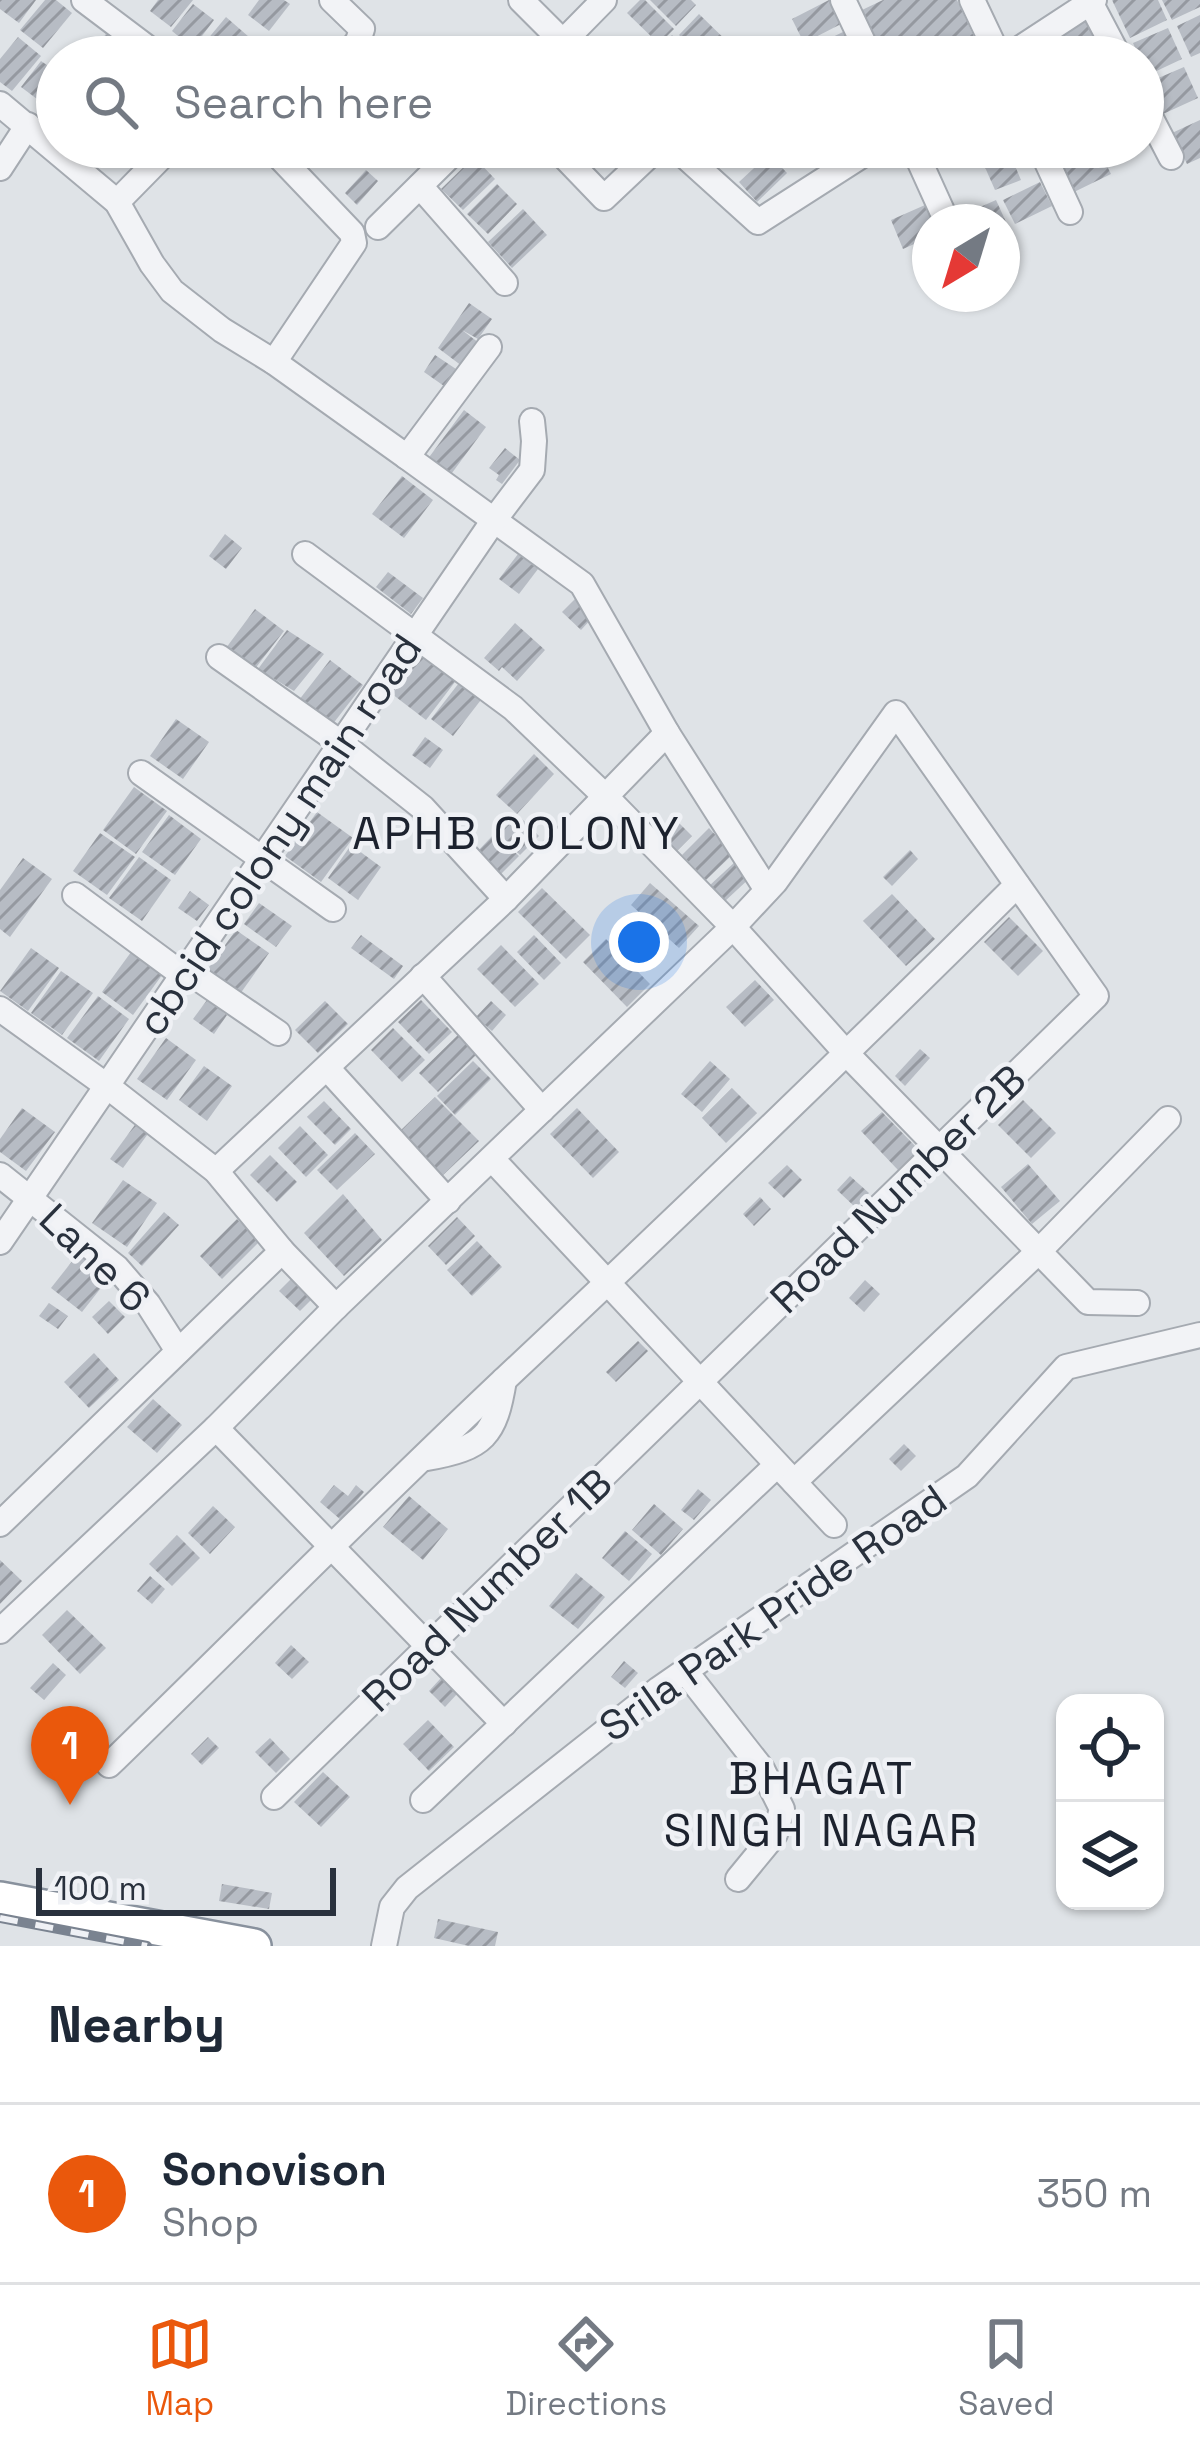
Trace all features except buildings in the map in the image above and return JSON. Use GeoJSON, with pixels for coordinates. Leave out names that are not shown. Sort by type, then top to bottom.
{"type":"FeatureCollection","features":[{"type":"Feature","properties":{"kind":"highway"},"geometry":{"type":"LineString","coordinates":[[0,1898],[254,1946]]}},
{"type":"Feature","properties":{"kind":"street"},"geometry":{"type":"LineString","coordinates":[[84,0],[132,36]]}},
{"type":"Feature","properties":{"kind":"street"},"geometry":{"type":"LineString","coordinates":[[332,0],[362,29],[360,36]]}},
{"type":"Feature","properties":{"kind":"street"},"geometry":{"type":"LineString","coordinates":[[521,0],[546,36]]}},
{"type":"Feature","properties":{"kind":"street"},"geometry":{"type":"LineString","coordinates":[[569,36],[604,0]]}},
{"type":"Feature","properties":{"kind":"street"},"geometry":{"type":"LineString","coordinates":[[842,0],[860,36]]}},
{"type":"Feature","properties":{"kind":"street"},"geometry":{"type":"LineString","coordinates":[[972,0],[992,36]]}},
{"type":"Feature","properties":{"kind":"street"},"geometry":{"type":"LineString","coordinates":[[1036,36],[1092,1],[1109,36]]}},
{"type":"Feature","properties":{"kind":"street"},"geometry":{"type":"LineString","coordinates":[[0,104],[36,132]]}},
{"type":"Feature","properties":{"kind":"street"},"geometry":{"type":"LineString","coordinates":[[0,168],[28,125]]}},
{"type":"Feature","properties":{"kind":"street"},"geometry":{"type":"LineString","coordinates":[[1164,144],[1171,157]]}},
{"type":"Feature","properties":{"kind":"street"},"geometry":{"type":"LineString","coordinates":[[78,168],[117,202],[172,291],[582,584],[667,733],[767,890]]}},
{"type":"Feature","properties":{"kind":"street"},"geometry":{"type":"LineString","coordinates":[[117,202],[150,168]]}},
{"type":"Feature","properties":{"kind":"street"},"geometry":{"type":"LineString","coordinates":[[274,362],[354,243],[352,233],[290,168]]}},
{"type":"Feature","properties":{"kind":"street"},"geometry":{"type":"LineString","coordinates":[[378,226],[438,168]]}},
{"type":"Feature","properties":{"kind":"street"},"geometry":{"type":"LineString","coordinates":[[575,168],[604,198],[636,168]]}},
{"type":"Feature","properties":{"kind":"street"},"geometry":{"type":"LineString","coordinates":[[698,168],[758,222],[842,168]]}},
{"type":"Feature","properties":{"kind":"street"},"geometry":{"type":"LineString","coordinates":[[923,168],[939,204]]}},
{"type":"Feature","properties":{"kind":"street"},"geometry":{"type":"LineString","coordinates":[[1050,168],[1070,212]]}},
{"type":"Feature","properties":{"kind":"street"},"geometry":{"type":"LineString","coordinates":[[420,186],[505,283]]}},
{"type":"Feature","properties":{"kind":"street"},"geometry":{"type":"LineString","coordinates":[[407,457],[489,347]]}},
{"type":"Feature","properties":{"kind":"street","name":"cbcid colony main road"},"geometry":{"type":"LineString","coordinates":[[0,1242],[532,470],[532,421]]}},
{"type":"Feature","properties":{"kind":"street"},"geometry":{"type":"LineString","coordinates":[[305,554],[513,708],[733,927],[847,1054],[1088,1303],[1137,1303]]}},
{"type":"Feature","properties":{"kind":"street"},"geometry":{"type":"LineString","coordinates":[[219,657],[423,808],[506,899]]}},
{"type":"Feature","properties":{"kind":"street"},"geometry":{"type":"LineString","coordinates":[[0,1631],[733,927],[767,890],[896,713],[1017,885],[504,1380],[498,1416],[487,1434],[470,1446],[424,1458],[109,1765]]}},
{"type":"Feature","properties":{"kind":"street"},"geometry":{"type":"LineString","coordinates":[[216,1171],[506,899],[667,733]]}},
{"type":"Feature","properties":{"kind":"street"},"geometry":{"type":"LineString","coordinates":[[141,773],[333,909]]}},
{"type":"Feature","properties":{"kind":"street","name":"Road Number 2B"},"geometry":{"type":"LineString","coordinates":[[700,1383],[1096,996],[1017,885]]}},
{"type":"Feature","properties":{"kind":"street"},"geometry":{"type":"LineString","coordinates":[[75,895],[278,1034]]}},
{"type":"Feature","properties":{"kind":"street"},"geometry":{"type":"LineString","coordinates":[[423,976],[542,1111]]}},
{"type":"Feature","properties":{"kind":"street"},"geometry":{"type":"LineString","coordinates":[[0,1009],[216,1171],[282,1251],[336,1306]]}},
{"type":"Feature","properties":{"kind":"street"},"geometry":{"type":"LineString","coordinates":[[328,1068],[448,1201]]}},
{"type":"Feature","properties":{"kind":"street"},"geometry":{"type":"LineString","coordinates":[[423,1800],[1039,1252],[1168,1119]]}},
{"type":"Feature","properties":{"kind":"street"},"geometry":{"type":"LineString","coordinates":[[492,1159],[834,1525]]}},
{"type":"Feature","properties":{"kind":"street","name":"Lane 6"},"geometry":{"type":"LineString","coordinates":[[0,1175],[117,1268],[148,1304],[178,1352]]}},
{"type":"Feature","properties":{"kind":"street"},"geometry":{"type":"LineString","coordinates":[[4,1514],[282,1251]]}},
{"type":"Feature","properties":{"kind":"street","name":"Srila Park Pride Road"},"geometry":{"type":"LineString","coordinates":[[384,1946],[392,1906],[407,1888],[685,1672],[967,1476],[1066,1367],[1200,1335]]}},
{"type":"Feature","properties":{"kind":"street","name":"Road Number 1B"},"geometry":{"type":"LineString","coordinates":[[274,1797],[700,1383]]}},
{"type":"Feature","properties":{"kind":"street"},"geometry":{"type":"LineString","coordinates":[[216,1428],[504,1724]]}},
{"type":"Feature","properties":{"kind":"street"},"geometry":{"type":"LineString","coordinates":[[685,1672],[762,1769],[782,1809],[776,1834],[738,1879]]}},
{"type":"Feature","properties":{"kind":"railway"},"geometry":{"type":"LineString","coordinates":[[0,1918],[147,1946]]}},
{"type":"Feature","properties":{"kind":"place","name":"Sonovison"},"geometry":{"type":"Point","coordinates":[70,1805]}},
{"type":"Feature","properties":{"kind":"district","name":"APHB COLONY"},"geometry":{"type":"Point","coordinates":[517,833]}},
{"type":"Feature","properties":{"kind":"district","name":"BHAGAT SINGH NAGAR"},"geometry":{"type":"Point","coordinates":[822,1804]}}]}
